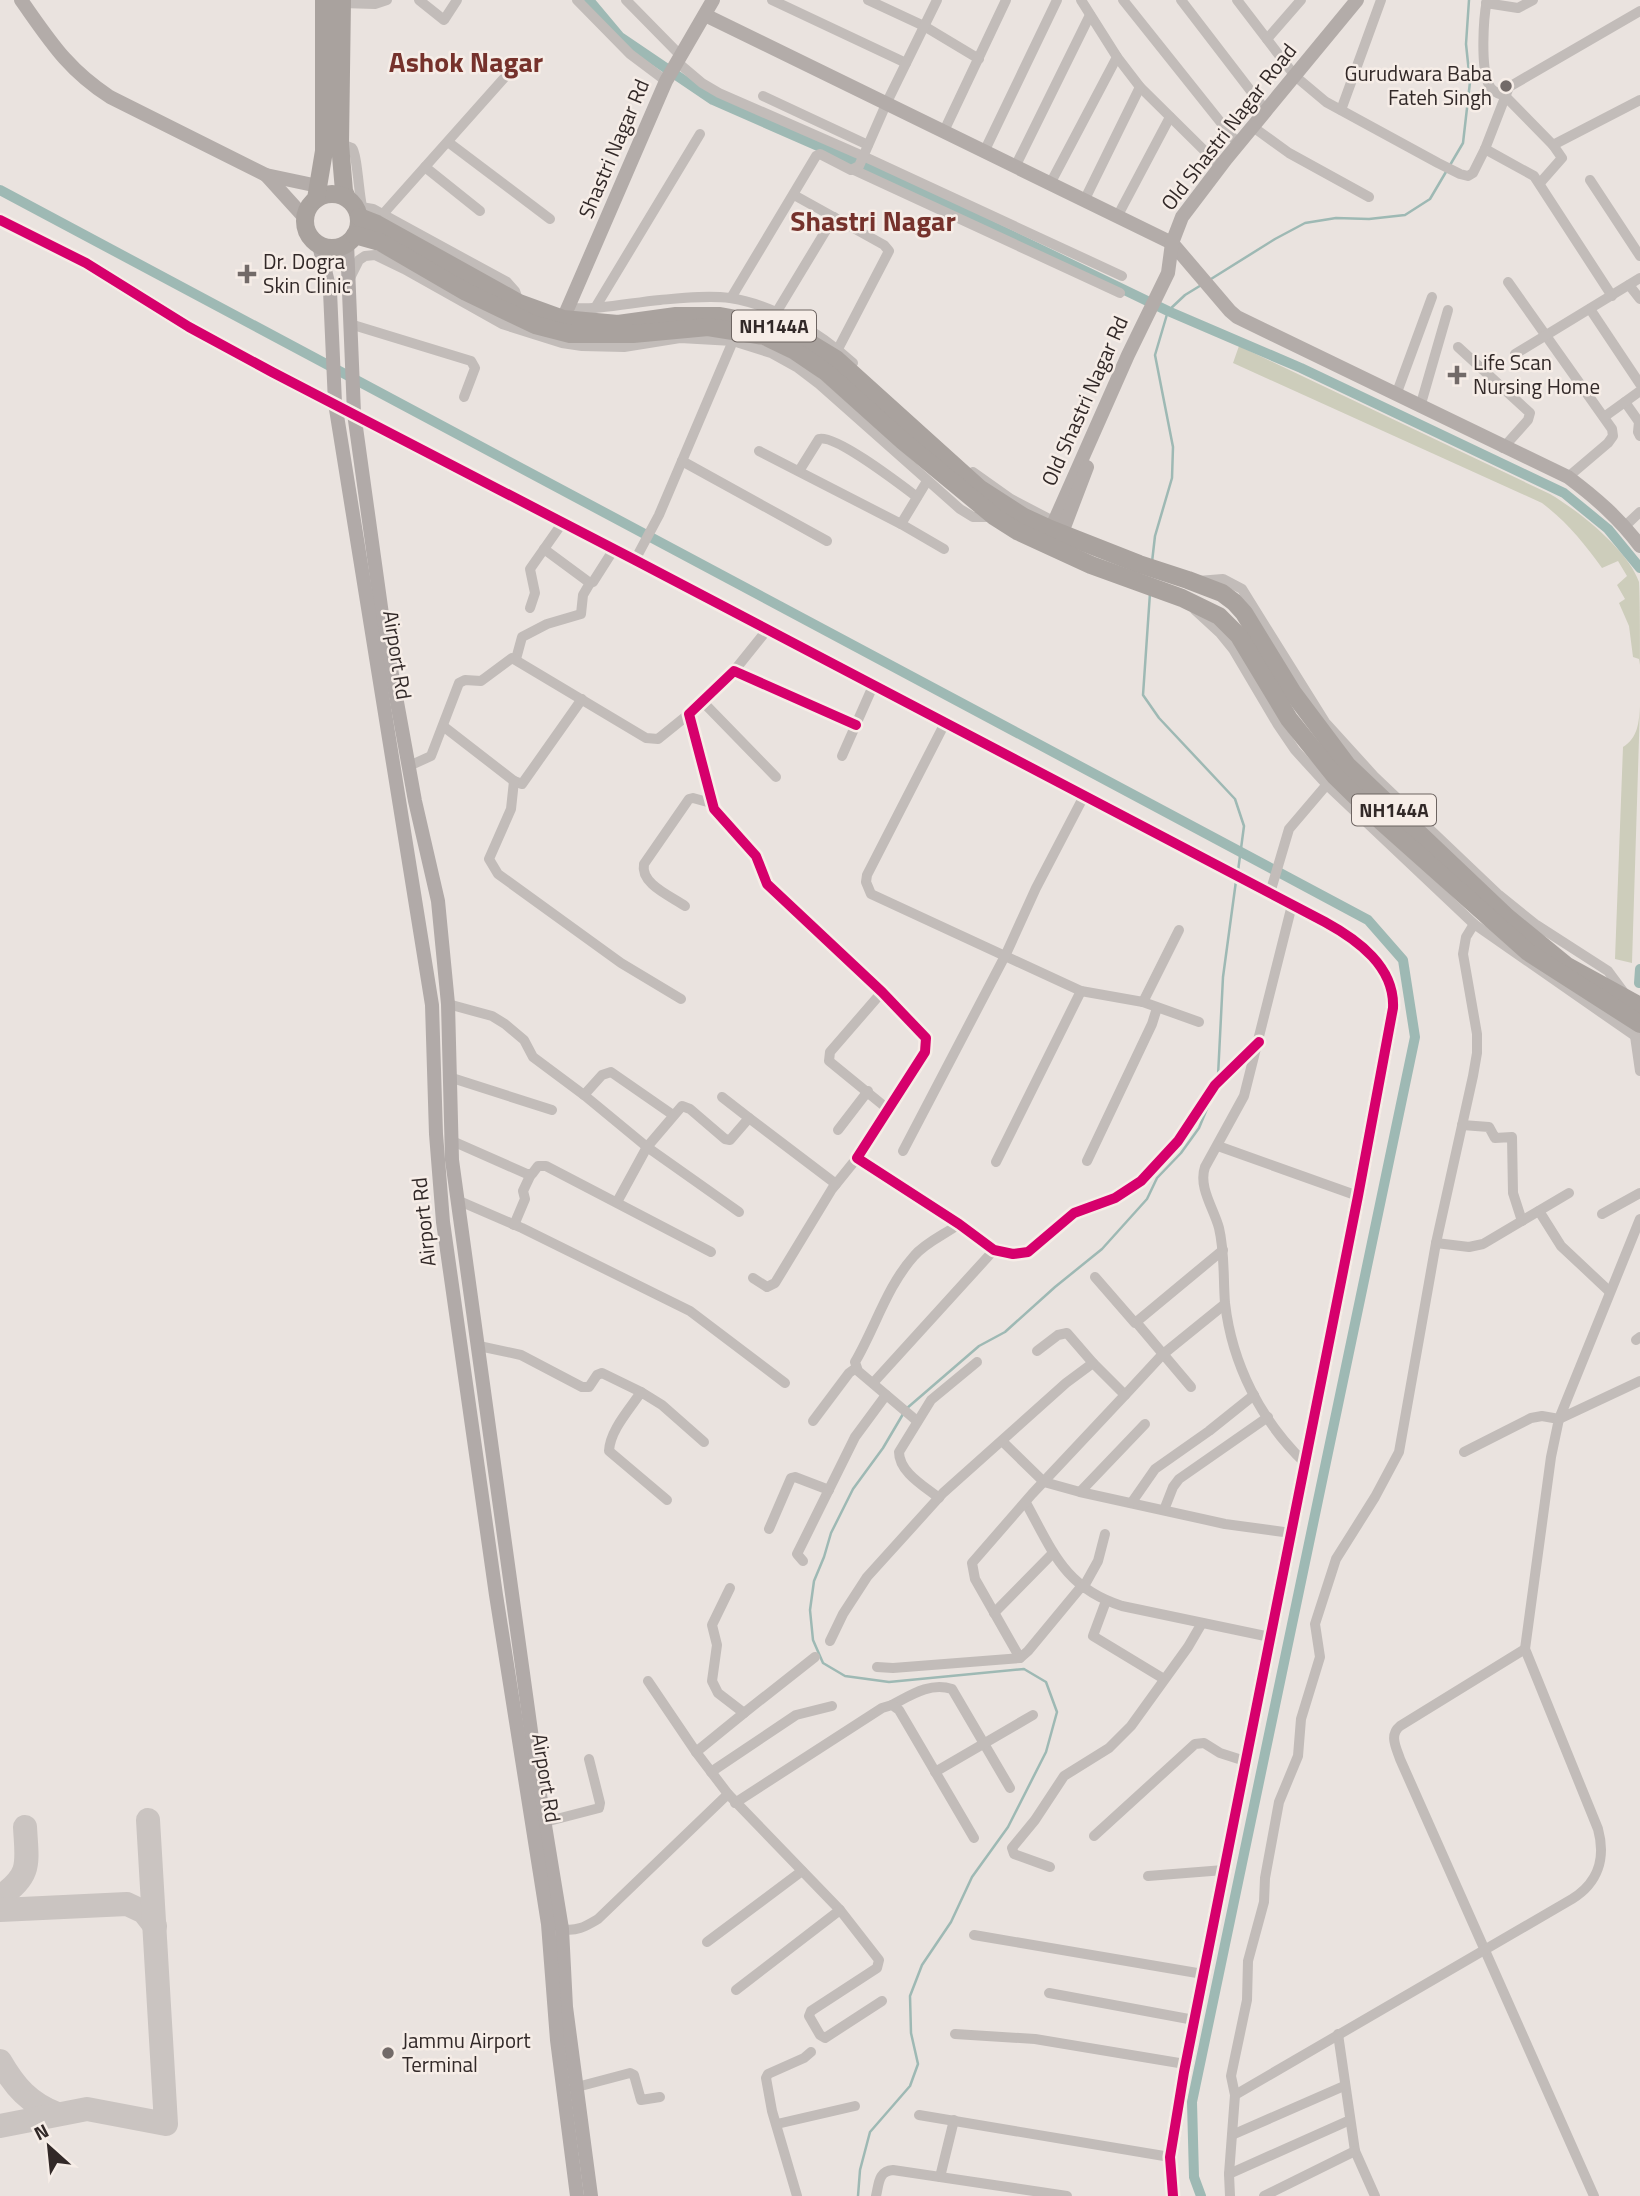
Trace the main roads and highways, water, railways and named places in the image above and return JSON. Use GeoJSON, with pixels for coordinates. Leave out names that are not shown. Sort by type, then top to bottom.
{"type":"FeatureCollection","features":[{"type":"Feature","properties":{"kind":"highway"},"geometry":{"type":"LineString","coordinates":[[319,245],[306,229],[305,218],[317,193],[324,151],[324,0]]}},
{"type":"Feature","properties":{"kind":"highway"},"geometry":{"type":"LineString","coordinates":[[342,1],[341,144],[344,191],[354,218]]}},
{"type":"Feature","properties":{"kind":"highway","name":"NH144A"},"geometry":{"type":"LineString","coordinates":[[317,193],[337,194],[354,218],[380,242],[466,292],[535,326],[570,334],[633,334],[708,327],[764,336],[826,372],[903,441],[995,517],[1017,531],[1053,535]]}},
{"type":"Feature","properties":{"kind":"highway","name":"NH144A"},"geometry":{"type":"LineString","coordinates":[[319,245],[333,248],[354,218]]}},
{"type":"Feature","properties":{"kind":"highway","name":"NH144A"},"geometry":{"type":"LineString","coordinates":[[354,218],[377,224],[519,303],[618,324],[676,316],[720,316],[785,328],[836,359],[979,488],[1053,535],[1136,573],[1230,624],[1289,719],[1445,880],[1528,952],[1638,1029]]}},
{"type":"Feature","properties":{"kind":"highway","name":"NH144A"},"geometry":{"type":"LineString","coordinates":[[1136,573],[1191,581],[1222,593],[1244,613],[1341,771],[1567,966],[1634,1003]]}},
{"type":"Feature","properties":{"kind":"main road"},"geometry":{"type":"LineString","coordinates":[[354,218],[348,281],[354,413],[385,636],[438,901],[448,1004],[450,1140],[457,1200],[562,1929],[566,2007],[591,2196]]}},
{"type":"Feature","properties":{"kind":"main road","name":"Airport Rd"},"geometry":{"type":"LineString","coordinates":[[319,245],[330,291],[335,403],[432,1005],[436,1134],[443,1222],[496,1595],[548,1924],[557,2040],[577,2196]]}},
{"type":"Feature","properties":{"kind":"waterway"},"geometry":{"type":"LineString","coordinates":[[589,0],[620,37],[713,100],[907,185],[1168,311],[1301,368],[1564,493],[1608,529],[1640,568]]}},
{"type":"Feature","properties":{"kind":"waterway"},"geometry":{"type":"LineString","coordinates":[[1211,279],[1305,223],[1336,218],[1369,219],[1405,215],[1430,199],[1463,143],[1470,82],[1466,44],[1469,0]]}},
{"type":"Feature","properties":{"kind":"waterway"},"geometry":{"type":"LineString","coordinates":[[0,190],[1368,920],[1403,960],[1415,1037],[1192,2102],[1194,2177],[1201,2196]]}},
{"type":"Feature","properties":{"kind":"waterway"},"geometry":{"type":"LineString","coordinates":[[1152,562],[1155,536],[1172,478],[1173,447],[1155,355],[1168,311],[1185,295],[1203,284]]}},
{"type":"Feature","properties":{"kind":"waterway"},"geometry":{"type":"LineString","coordinates":[[1150,593],[1143,695],[1159,718],[1235,799],[1244,826],[1238,871]]}},
{"type":"Feature","properties":{"kind":"waterway"},"geometry":{"type":"LineString","coordinates":[[1218,1076],[1223,977],[1236,881]]}},
{"type":"Feature","properties":{"kind":"waterway"},"geometry":{"type":"LineString","coordinates":[[1639,983],[1640,969]]}},
{"type":"Feature","properties":{"kind":"waterway"},"geometry":{"type":"LineString","coordinates":[[858,2196],[860,2170],[870,2132],[910,2086],[918,2064],[911,2033],[910,1996],[922,1965],[951,1922],[972,1877],[1008,1827],[1046,1752],[1057,1712],[1046,1682],[1024,1669],[889,1682],[845,1676],[823,1663],[813,1640],[810,1610],[814,1581],[831,1533],[853,1489],[883,1448],[906,1409],[979,1346],[1005,1332],[1102,1249],[1147,1199],[1157,1178],[1181,1153],[1199,1128],[1211,1099]]}},
{"type":"Feature","properties":{"kind":"place","name":"Gurudwara Baba Fateh Singh"},"geometry":{"type":"Point","coordinates":[1506,86]}},
{"type":"Feature","properties":{"kind":"place","name":"Dr. Dogra Skin Clinic"},"geometry":{"type":"Point","coordinates":[247,274]}},
{"type":"Feature","properties":{"kind":"place","name":"Life Scan Nursing Home"},"geometry":{"type":"Point","coordinates":[1457,375]}},
{"type":"Feature","properties":{"kind":"place","name":"Jammu Airport Terminal"},"geometry":{"type":"Point","coordinates":[388,2053]}},
{"type":"Feature","properties":{"kind":"district","name":"Ashok Nagar"},"geometry":{"type":"Point","coordinates":[466,62]}},
{"type":"Feature","properties":{"kind":"district","name":"Shastri Nagar"},"geometry":{"type":"Point","coordinates":[873,221]}}]}
